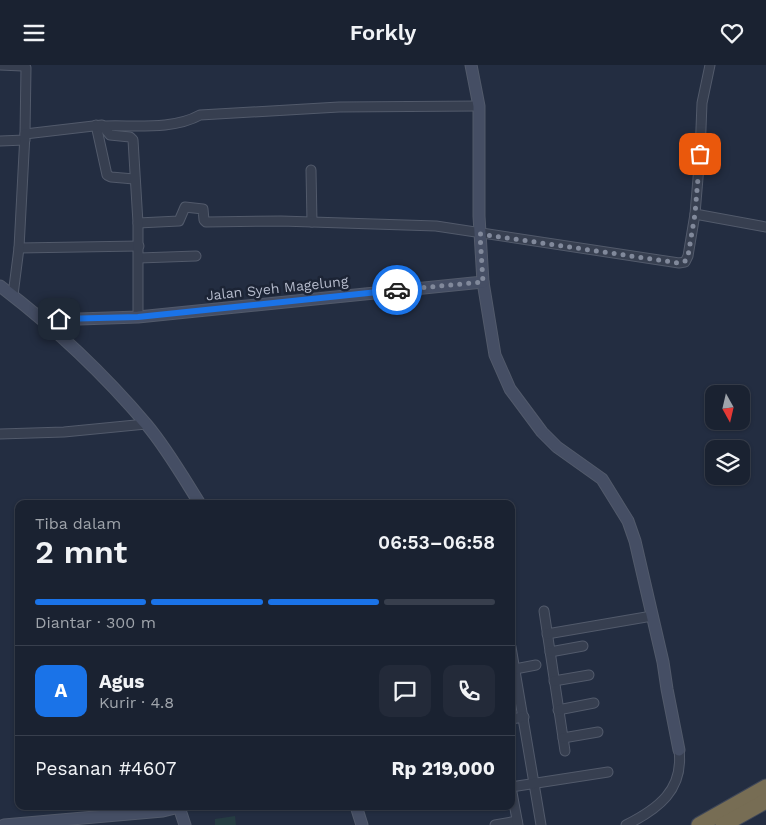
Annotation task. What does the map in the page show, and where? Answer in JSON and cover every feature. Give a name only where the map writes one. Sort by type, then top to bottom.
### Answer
[{"type":"highway","points":[[699,825],[766,787]]},
{"type":"highway","points":[[723,825],[766,801]]},
{"type":"street","points":[[471,65],[479,106],[480,234],[483,282],[494,349],[506,383],[542,432],[557,447],[602,479],[626,517],[635,541],[663,662],[679,750],[679,768],[676,782],[670,793],[651,811],[626,825]]},
{"type":"street","points":[[138,223],[179,221],[185,207],[202,209],[206,222],[312,222],[436,226],[679,263],[687,259],[695,214],[702,103],[710,65]]},
{"type":"street","points":[[0,66],[22,66],[26,69],[25,137],[13,295]]},
{"type":"street","points":[[0,141],[100,126],[168,124],[189,121],[200,115],[338,107],[479,106]]},
{"type":"street","points":[[100,126],[110,135],[132,138],[139,246],[138,317]]},
{"type":"street","points":[[100,126],[107,175],[134,179]]},
{"type":"street","points":[[311,170],[312,222]]},
{"type":"street","points":[[695,214],[766,227]]},
{"type":"street","points":[[18,248],[139,246]]},
{"type":"street","points":[[139,258],[196,255]]},
{"type":"street","name":"Jalan Syeh Magelung","points":[[36,314],[50,318],[79,319],[138,317],[483,282]]},
{"type":"street","points":[[0,285],[72,345],[146,424],[165,449],[197,500]]},
{"type":"street","points":[[0,434],[146,424]]},
{"type":"street","points":[[544,611],[565,751]]},
{"type":"street","points":[[548,634],[652,616]]},
{"type":"street","points":[[550,652],[583,646]]},
{"type":"street","points":[[536,665],[515,669],[541,825]]},
{"type":"street","points":[[554,681],[589,675]]},
{"type":"street","points":[[558,710],[594,703]]},
{"type":"street","points":[[515,718],[524,717]]},
{"type":"street","points":[[563,738],[598,733]]},
{"type":"street","points":[[515,786],[608,772]]},
{"type":"street","points":[[4,825],[167,810]]},
{"type":"street","points":[[180,810],[186,825]]},
{"type":"street","points":[[357,810],[362,825]]},
{"type":"street","points":[[495,825],[517,823],[515,810]]},
{"type":"green space","points":[[235,816],[236,825],[215,825],[215,819]]},
{"type":"way so far","points":[[397,290],[483,282],[480,234],[683,263],[688,256],[695,214],[700,154]]},
{"type":"route","points":[[59,319],[138,317],[397,290]]}]
